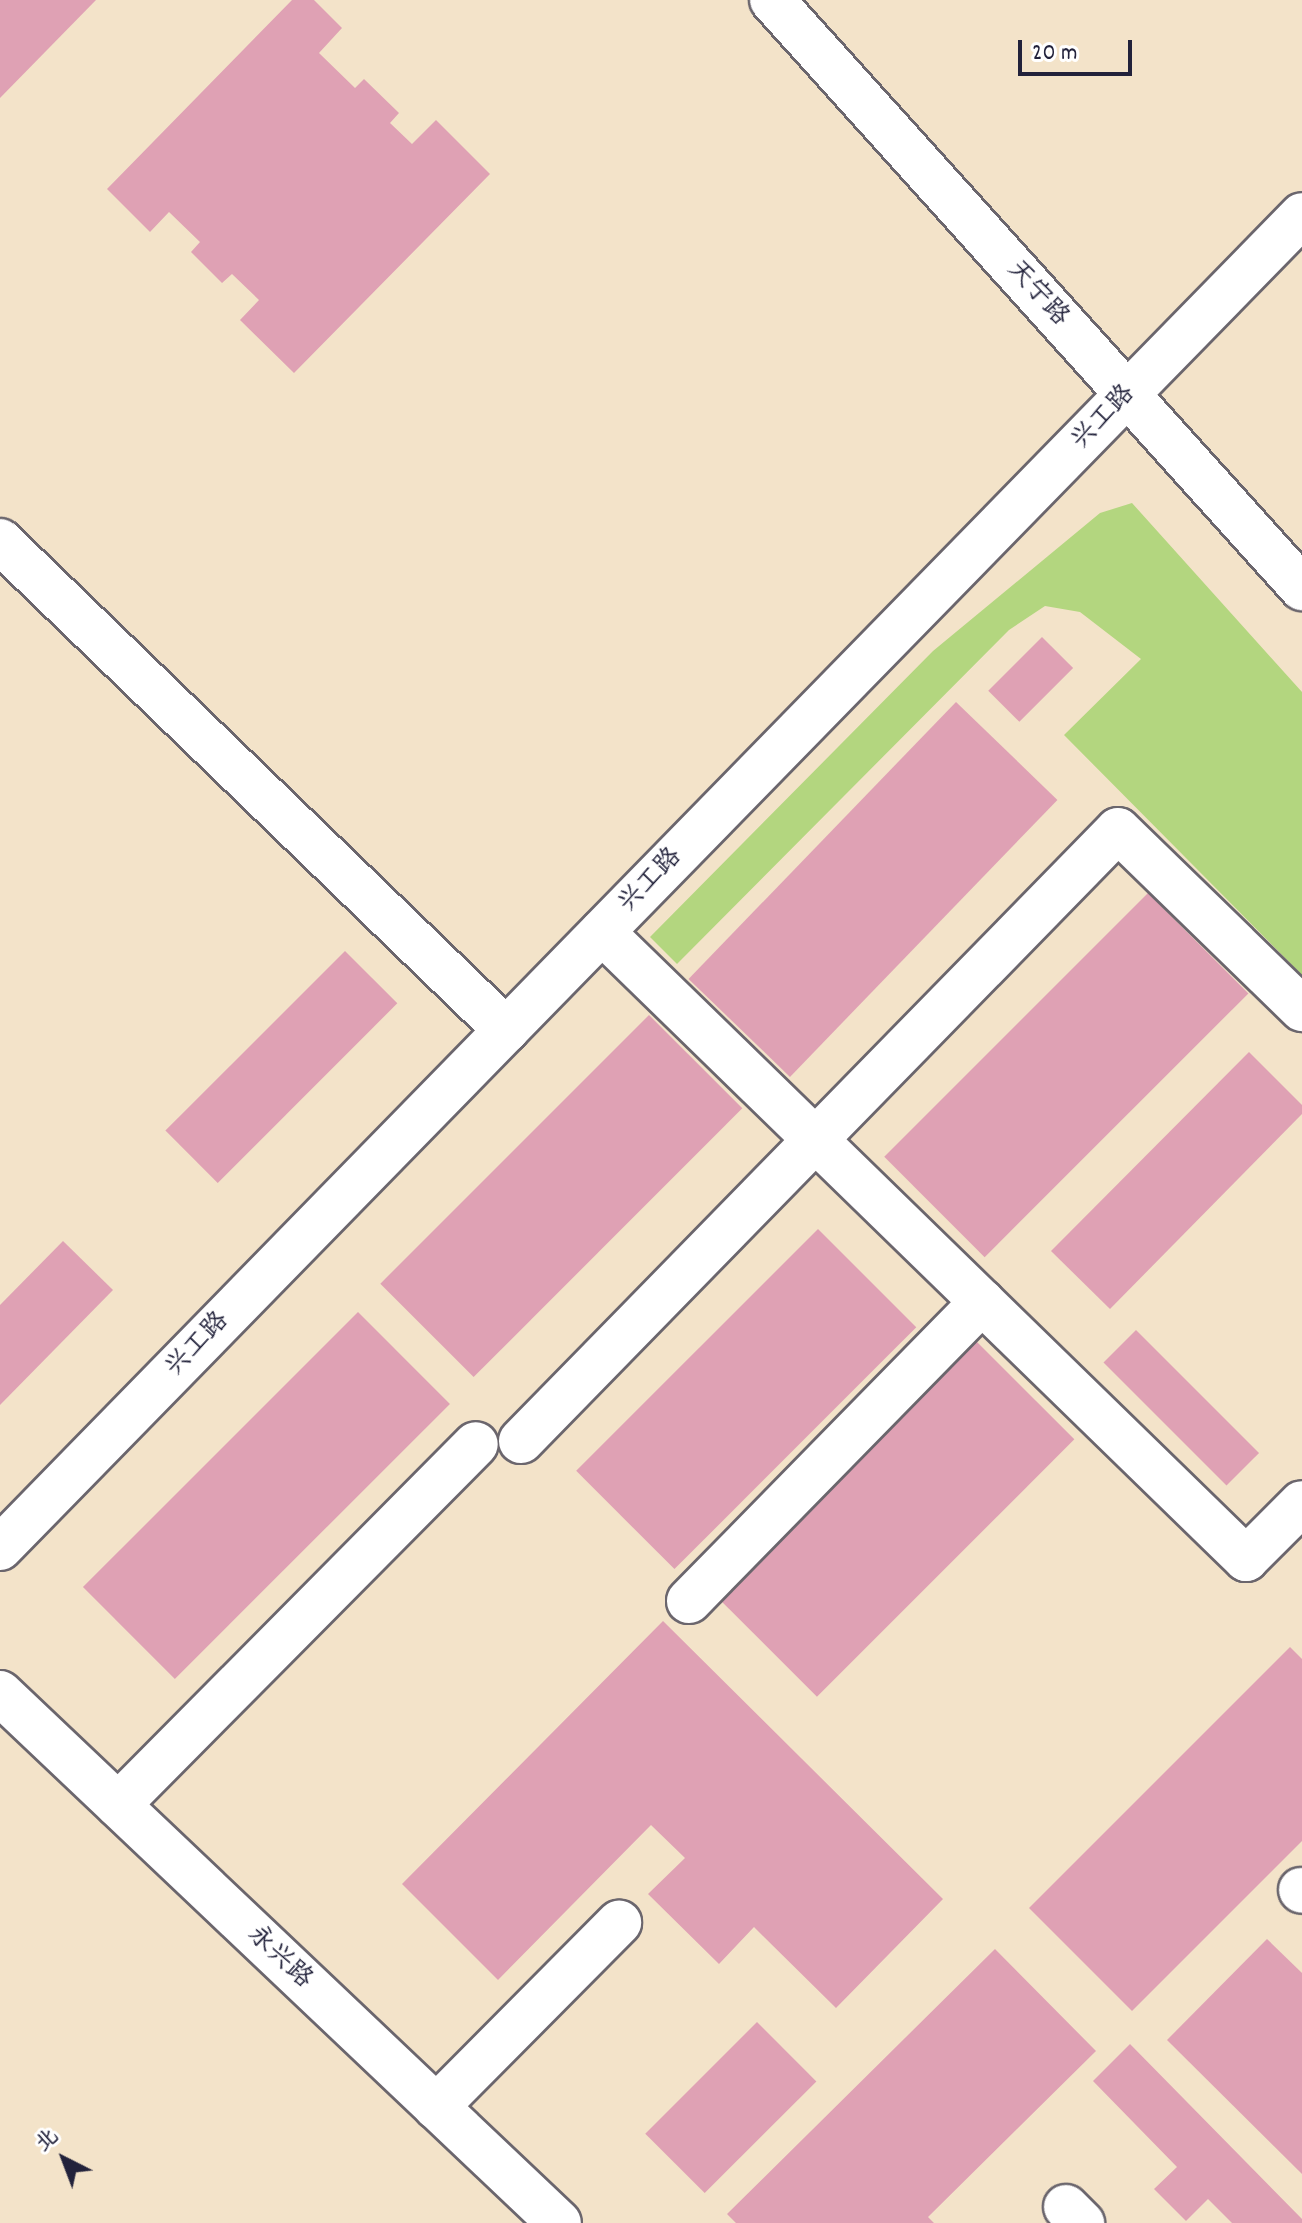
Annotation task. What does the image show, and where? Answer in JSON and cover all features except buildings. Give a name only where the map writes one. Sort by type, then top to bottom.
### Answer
[{"type":"street","name":"天宁路","points":[[772,0],[1302,588]]},
{"type":"street","name":"兴工路","points":[[0,1548],[1302,215]]},
{"type":"street","points":[[0,541],[506,1030]]},
{"type":"street","points":[[521,1441],[1118,830],[1302,1009]]},
{"type":"street","points":[[602,932],[1246,1559],[1302,1503]]},
{"type":"street","points":[[689,1601],[982,1302]]},
{"type":"street","points":[[118,1805],[476,1444]]},
{"type":"street","name":"永兴路","points":[[0,1693],[559,2223]]},
{"type":"street","points":[[436,2107],[619,1923]]},
{"type":"green space","points":[[1132,503],[1302,692],[1302,975],[1064,735],[1141,659],[1080,612],[1045,606],[1009,630],[677,964],[650,937],[933,651],[1100,513]]}]
